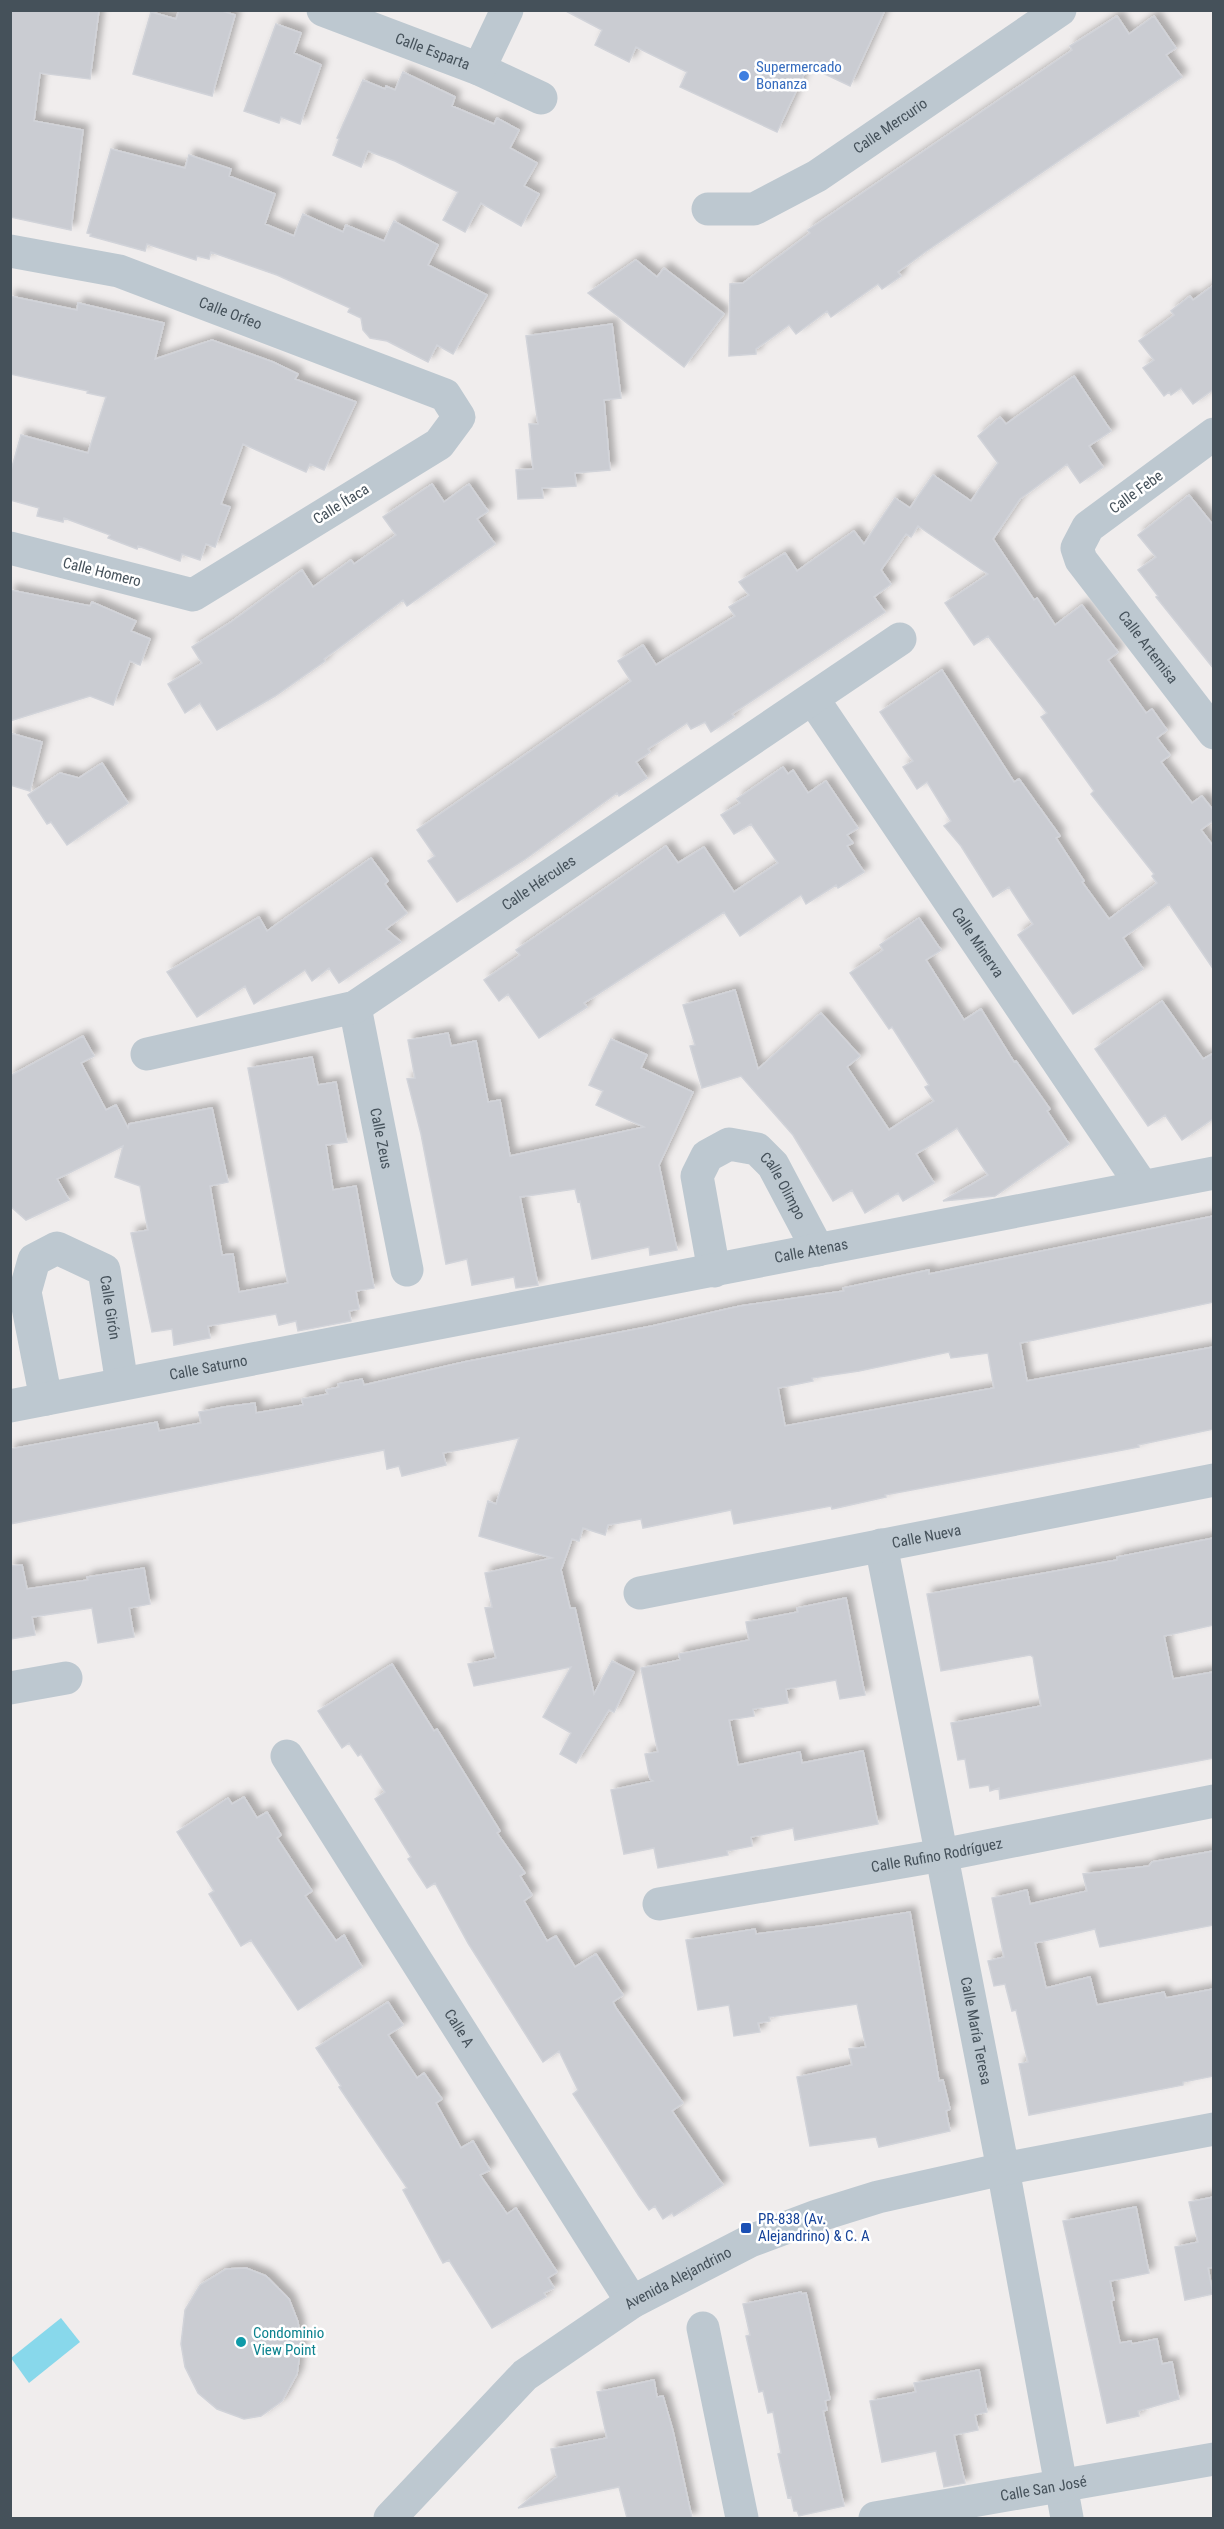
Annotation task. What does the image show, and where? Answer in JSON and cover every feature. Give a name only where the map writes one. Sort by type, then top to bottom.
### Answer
[{"type":"street","name":"Calle Esparta","points":[[323,10],[479,69],[541,98]]},
{"type":"street","points":[[479,69],[507,10]]},
{"type":"street","name":"Calle Mercurio","points":[[708,209],[754,209],[817,176],[1060,10]]},
{"type":"street","name":"Calle Orfeo","points":[[10,251],[119,270],[446,395]]},
{"type":"street","name":"Calle Ítaca","points":[[192,595],[439,444],[459,417],[446,395]]},
{"type":"street","name":"Calle Febe","points":[[1081,560],[1077,548],[1088,527],[1214,435]]},
{"type":"street","name":"Calle Homero","points":[[10,548],[192,595]]},
{"type":"street","name":"Calle Artemisa","points":[[1081,560],[1214,733]]},
{"type":"street","name":"Calle Hércules","points":[[147,1054],[355,1006],[900,639]]},
{"type":"street","name":"Calle Minerva","points":[[813,699],[1142,1186]]},
{"type":"street","name":"Calle Zeus","points":[[355,1006],[407,1270]]},
{"type":"street","name":"Calle Olimpo","points":[[714,1271],[697,1176],[707,1156],[729,1144],[757,1149],[773,1165],[818,1250]]},
{"type":"street","name":"Calle Atenas","points":[[414,1321],[714,1271],[1214,1173]]},
{"type":"street","name":"Calle Girón","points":[[46,1399],[25,1292],[34,1260],[57,1248],[104,1270],[122,1384]]},
{"type":"street","name":"Calle Saturno","points":[[10,1406],[414,1321]]},
{"type":"street","name":"Calle Nueva","points":[[640,1593],[1214,1479]]},
{"type":"street","name":"Calle María Teresa","points":[[881,1545],[1003,2169],[1064,2503]]},
{"type":"street","points":[[10,1688],[66,1678]]},
{"type":"street","name":"Calle A","points":[[287,1755],[632,2302]]},
{"type":"street","name":"Calle Rufino Rodríguez","points":[[659,1904],[942,1855],[1214,1801]]},
{"type":"street","name":"Avenida Alejandrino","points":[[390,2518],[525,2375],[632,2302],[750,2241],[817,2216],[878,2197],[1003,2169],[1214,2129]]},
{"type":"street","points":[[703,2328],[742,2518]]},
{"type":"street","name":"Calle San José","points":[[875,2518],[1064,2503],[1214,2460]]},
{"type":"water","points":[[61,2318],[80,2342],[29,2383],[11,2358]]},
{"type":"building","points":[[10,10],[99,10],[90,79],[40,73],[34,121],[83,130],[71,230],[10,217]]},
{"type":"building","points":[[179,10],[219,10],[235,15],[212,96],[133,74],[151,12],[176,19]]},
{"type":"building","name":"Supermercado Bonanza","points":[[564,10],[885,10],[850,86],[808,66],[777,132],[680,87],[687,72],[636,47],[629,62],[595,45],[602,30]]},
{"type":"building","points":[[1117,16],[1129,34],[1154,16],[1176,48],[1166,55],[1182,77],[925,252],[898,272],[901,276],[882,289],[878,284],[831,317],[827,311],[796,334],[789,325],[756,349],[756,354],[729,356],[730,284],[743,283],[810,233],[808,230],[1072,50],[1070,46]]},
{"type":"building","points":[[276,24],[301,33],[294,53],[321,65],[300,124],[281,117],[279,123],[244,111]]},
{"type":"building","points":[[403,72],[455,97],[452,106],[494,124],[497,118],[519,130],[510,148],[537,163],[524,186],[539,194],[521,226],[481,203],[465,232],[443,220],[458,192],[395,161],[368,151],[361,167],[333,155],[339,139],[337,138],[363,80],[385,89],[386,86],[395,90]]},
{"type":"building","points":[[111,149],[185,168],[189,155],[231,169],[229,176],[275,194],[265,224],[294,236],[303,214],[343,232],[346,225],[384,241],[394,221],[438,245],[428,265],[487,295],[453,354],[437,345],[428,362],[387,341],[370,338],[363,330],[361,318],[348,312],[350,308],[277,275],[211,252],[209,259],[197,256],[196,260],[147,244],[145,251],[90,236],[91,234],[87,233]]},
{"type":"building","points":[[636,260],[657,277],[664,268],[724,314],[684,367],[588,293]]},
{"type":"building","points":[[1214,285],[1214,389],[1193,404],[1181,388],[1171,395],[1169,392],[1164,396],[1143,368],[1154,360],[1139,341],[1174,315],[1171,311],[1190,296],[1193,300]]},
{"type":"building","points":[[10,296],[77,310],[78,303],[164,323],[155,359],[212,340],[273,362],[298,374],[295,379],[356,402],[324,470],[310,464],[306,472],[243,444],[221,504],[230,507],[215,547],[206,544],[200,560],[182,554],[180,561],[138,546],[137,549],[108,538],[110,535],[64,518],[63,522],[37,516],[39,508],[10,500],[10,474],[21,435],[88,453],[106,397],[10,374]]},
{"type":"building","points":[[612,324],[621,398],[604,400],[610,470],[575,473],[576,486],[542,488],[543,498],[518,499],[516,470],[533,469],[529,424],[538,424],[526,336]]},
{"type":"building","points":[[1074,376],[1111,431],[1089,446],[1103,467],[1080,483],[1067,464],[1020,499],[993,539],[1034,600],[1037,598],[1055,625],[1082,605],[1118,652],[1108,660],[1146,713],[1152,709],[1167,730],[1157,738],[1170,755],[1161,762],[1192,803],[1202,796],[1214,811],[1214,820],[1201,830],[1214,847],[1214,970],[1169,904],[1123,938],[1143,969],[1073,1014],[1018,935],[1033,924],[1009,887],[993,897],[961,846],[944,826],[951,821],[927,782],[917,789],[903,767],[913,761],[880,712],[942,670],[1014,782],[1019,779],[1060,836],[1056,838],[1084,881],[1082,882],[1109,919],[1157,883],[1152,876],[1154,874],[1091,794],[1094,791],[1041,717],[1047,713],[988,636],[974,645],[945,603],[988,574],[918,526],[911,537],[906,534],[881,570],[891,584],[874,597],[885,612],[732,714],[734,717],[711,732],[705,722],[691,729],[687,723],[648,749],[650,752],[636,762],[647,778],[619,796],[617,793],[524,860],[457,902],[428,861],[435,856],[417,830],[631,681],[618,661],[643,645],[656,665],[735,616],[729,607],[749,595],[739,582],[785,553],[797,571],[854,531],[864,544],[895,498],[910,508],[933,475],[971,501],[998,463],[978,436],[1000,417],[1006,424]]},
{"type":"building","points":[[432,484],[444,502],[469,484],[488,511],[477,519],[495,544],[407,606],[403,600],[324,659],[325,661],[275,696],[217,730],[200,703],[185,713],[168,684],[202,663],[192,647],[231,622],[302,570],[313,587],[351,560],[354,564],[396,535],[383,517]]},
{"type":"building","points":[[1189,495],[1214,526],[1214,669],[1156,597],[1158,596],[1138,570],[1156,557],[1138,535]]},
{"type":"building","points":[[10,590],[90,606],[92,602],[136,621],[131,631],[150,639],[140,665],[130,661],[113,705],[90,696],[10,721]]},
{"type":"building","points":[[10,733],[42,742],[30,791],[10,785]]},
{"type":"building","points":[[102,763],[128,803],[67,845],[51,822],[47,824],[28,795],[60,773],[79,778]]},
{"type":"building","points":[[783,767],[788,774],[793,770],[808,793],[826,781],[858,828],[847,835],[853,843],[847,846],[864,872],[838,888],[836,885],[806,904],[801,895],[740,936],[724,912],[584,1003],[587,1007],[539,1038],[508,994],[499,1001],[484,980],[520,955],[516,950],[666,846],[678,863],[704,847],[734,892],[778,863],[751,824],[734,834],[721,815],[740,803],[737,799]]},
{"type":"building","points":[[371,858],[388,881],[385,884],[407,913],[386,929],[401,942],[339,983],[329,968],[312,981],[305,970],[254,1004],[245,986],[197,1017],[167,972],[259,917],[267,931]]},
{"type":"building","points":[[919,918],[941,950],[926,960],[964,1020],[981,1009],[1014,1062],[1016,1061],[1050,1109],[1047,1111],[1069,1144],[995,1196],[943,1201],[988,1175],[957,1128],[916,1154],[934,1183],[903,1201],[898,1193],[865,1213],[852,1190],[833,1201],[793,1135],[741,1076],[702,1088],[690,1046],[695,1045],[683,1005],[735,990],[758,1069],[821,1013],[860,1056],[847,1067],[889,1130],[934,1101],[925,1087],[929,1085],[892,1027],[889,1029],[850,973],[883,950],[880,945]]},
{"type":"building","points":[[1162,1001],[1203,1059],[1214,1053],[1214,1118],[1182,1140],[1165,1115],[1148,1126],[1095,1049]]},
{"type":"building","points":[[448,1033],[451,1046],[476,1041],[488,1102],[500,1100],[510,1156],[644,1127],[596,1105],[603,1091],[589,1085],[611,1039],[647,1055],[641,1068],[693,1092],[659,1165],[677,1250],[650,1255],[649,1247],[592,1259],[580,1201],[578,1202],[575,1189],[520,1197],[538,1285],[516,1288],[514,1277],[472,1285],[467,1259],[446,1264],[421,1134],[407,1079],[415,1078],[408,1040]]},
{"type":"building","points":[[83,1036],[94,1056],[81,1063],[106,1110],[116,1105],[128,1128],[129,1124],[212,1108],[228,1182],[210,1186],[222,1255],[233,1254],[239,1292],[288,1283],[248,1068],[312,1057],[318,1085],[336,1082],[347,1142],[326,1145],[333,1190],[356,1186],[374,1288],[356,1291],[359,1309],[349,1311],[351,1321],[298,1331],[296,1321],[279,1325],[276,1314],[208,1326],[210,1338],[174,1345],[172,1329],[152,1332],[131,1233],[148,1230],[140,1186],[115,1177],[123,1146],[57,1179],[69,1200],[26,1220],[10,1206],[10,1076]]},
{"type":"building","points":[[1214,1216],[1214,1302],[1020,1343],[1027,1381],[1214,1347],[1214,1429],[1138,1445],[1139,1447],[885,1495],[886,1497],[832,1509],[831,1506],[734,1524],[731,1510],[643,1528],[641,1519],[608,1525],[605,1535],[583,1528],[579,1541],[572,1539],[561,1570],[570,1608],[575,1608],[594,1694],[612,1661],[634,1672],[614,1712],[609,1710],[576,1763],[560,1754],[571,1733],[543,1717],[571,1667],[474,1686],[468,1664],[496,1658],[485,1608],[492,1607],[485,1573],[552,1558],[479,1536],[488,1501],[496,1504],[519,1438],[443,1453],[446,1465],[402,1476],[399,1466],[387,1469],[384,1450],[10,1524],[10,1449],[157,1422],[159,1431],[201,1423],[199,1412],[224,1407],[255,1403],[256,1413],[303,1405],[302,1399],[328,1394],[326,1390],[339,1387],[338,1384],[362,1379],[364,1385],[464,1362],[652,1326],[740,1306],[844,1291],[843,1288],[929,1270],[929,1274]],"holes":[[[949,1352],[951,1358],[988,1353],[994,1388],[785,1426],[778,1388],[813,1381],[812,1378],[859,1371]]]},
{"type":"building","points":[[1214,1538],[1214,1625],[1164,1636],[1173,1679],[1214,1672],[1214,1758],[1000,1799],[999,1788],[990,1791],[989,1785],[970,1788],[965,1759],[958,1760],[951,1723],[1041,1706],[1033,1657],[1030,1655],[941,1671],[927,1594],[1117,1560],[1117,1557]]},
{"type":"building","points":[[22,1565],[27,1589],[88,1580],[87,1577],[144,1568],[150,1604],[129,1608],[134,1637],[98,1643],[92,1608],[32,1617],[35,1635],[10,1639],[10,1566]]},
{"type":"building","points":[[846,1598],[865,1695],[840,1699],[836,1680],[786,1689],[788,1703],[753,1709],[754,1716],[729,1720],[738,1765],[800,1752],[802,1763],[863,1751],[878,1824],[795,1840],[793,1828],[751,1837],[752,1846],[727,1851],[728,1855],[658,1868],[654,1848],[624,1854],[611,1790],[653,1781],[650,1779],[645,1754],[658,1752],[641,1668],[680,1660],[679,1654],[749,1640],[746,1622],[798,1612],[797,1608]]},
{"type":"building","points":[[392,1664],[434,1731],[437,1729],[500,1831],[497,1833],[525,1873],[520,1876],[532,1895],[524,1901],[547,1941],[556,1936],[575,1967],[596,1954],[623,1995],[613,2002],[616,2008],[683,2103],[672,2111],[723,2185],[674,2216],[672,2213],[663,2219],[655,2206],[649,2210],[639,2196],[573,2094],[578,2090],[559,2051],[543,2062],[468,1943],[435,1883],[427,1888],[408,1859],[411,1857],[375,1799],[385,1792],[361,1754],[358,1756],[349,1743],[342,1748],[318,1711]]},
{"type":"building","points":[[244,1797],[257,1818],[267,1812],[281,1835],[277,1838],[312,1891],[305,1896],[336,1941],[344,1935],[362,1967],[298,2010],[251,1940],[241,1946],[209,1894],[214,1891],[177,1832],[228,1798],[232,1804]]},
{"type":"building","points":[[1214,1851],[1214,1925],[1100,1947],[1095,1929],[1035,1943],[1046,1988],[1090,1977],[1097,2005],[1164,1992],[1166,1998],[1214,1989],[1214,2076],[1183,2082],[1183,2085],[1029,2115],[1019,2064],[1028,2062],[1016,2010],[1012,2011],[1005,1984],[994,1986],[988,1961],[1004,1957],[992,1898],[1027,1890],[1030,1904],[1087,1891],[1083,1874],[1149,1866],[1152,1862]]},
{"type":"building","points":[[910,1912],[939,2081],[943,2080],[950,2109],[946,2111],[950,2131],[879,2147],[876,2137],[810,2146],[797,2077],[852,2065],[849,2049],[866,2047],[857,2004],[769,2017],[770,2021],[758,2023],[760,2032],[734,2036],[729,2005],[698,2010],[686,1940],[755,1929],[756,1934],[821,1926]]},
{"type":"building","points":[[388,2002],[403,2025],[388,2035],[417,2078],[424,2073],[442,2099],[436,2103],[461,2148],[473,2141],[490,2170],[480,2175],[507,2214],[516,2208],[557,2272],[548,2278],[554,2288],[544,2293],[546,2297],[492,2328],[449,2260],[443,2263],[403,2190],[407,2188],[339,2087],[341,2086],[316,2048]]},
{"type":"building","points":[[1214,2197],[1214,2267],[1208,2268],[1213,2294],[1185,2300],[1175,2247],[1198,2242],[1189,2202]]},
{"type":"building","points":[[1136,2207],[1149,2273],[1110,2281],[1114,2300],[1111,2301],[1120,2343],[1131,2341],[1132,2344],[1157,2339],[1162,2364],[1172,2362],[1179,2399],[1138,2411],[1139,2416],[1107,2423],[1063,2221]]},
{"type":"building","name":"Condominio View Point","points":[[246,2268],[266,2276],[289,2299],[298,2322],[301,2346],[297,2374],[282,2401],[261,2416],[244,2419],[217,2409],[198,2393],[185,2367],[181,2344],[185,2310],[200,2285],[226,2269]]},
{"type":"building","points":[[801,2292],[806,2293],[830,2399],[825,2401],[827,2410],[823,2411],[844,2506],[799,2516],[797,2511],[794,2511],[791,2497],[788,2498],[778,2454],[781,2453],[773,2412],[768,2413],[763,2391],[759,2392],[746,2336],[750,2335],[743,2304]]},
{"type":"building","points":[[979,2370],[987,2412],[975,2415],[978,2430],[954,2435],[965,2483],[944,2487],[936,2451],[882,2462],[870,2401],[916,2392],[914,2383]]},
{"type":"building","points":[[654,2380],[657,2397],[663,2396],[673,2431],[692,2518],[627,2518],[619,2487],[518,2508],[557,2477],[551,2449],[607,2438],[597,2392]]},
{"type":"place","name":"Supermercado Bonanza","points":[[744,76]]},
{"type":"place","name":"PR-838 (Av. Alejandrino) & C. A","points":[[746,2228]]},
{"type":"place","name":"Condominio View Point","points":[[241,2342]]}]
